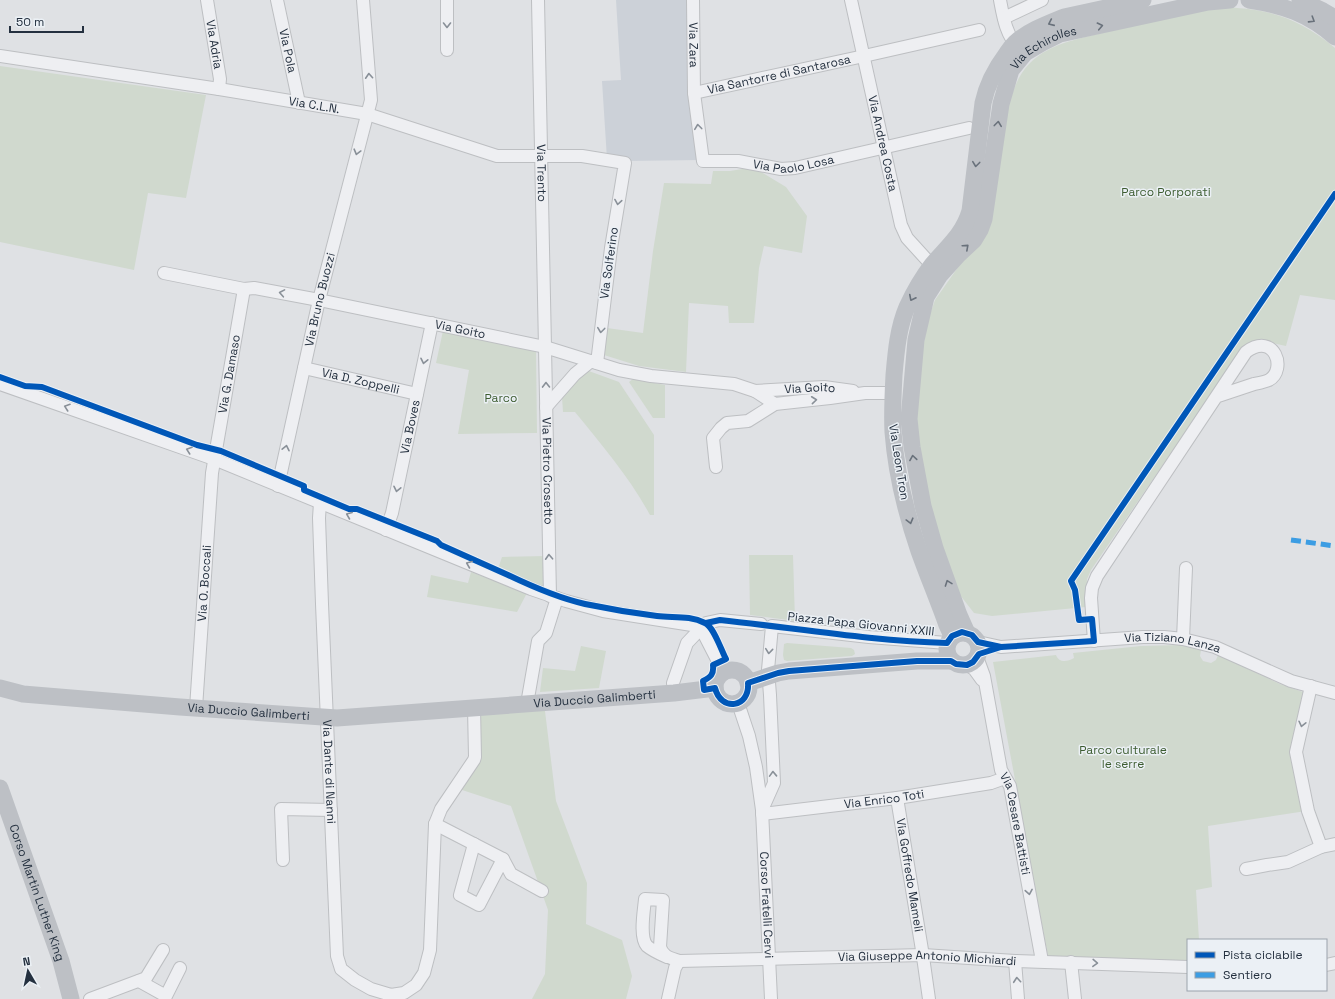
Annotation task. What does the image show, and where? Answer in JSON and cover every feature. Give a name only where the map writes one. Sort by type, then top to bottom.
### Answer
[{"type":"street","name":"Via Adria","points":[[207,0],[220,79],[219,89]]},
{"type":"street","name":"Via Pola","points":[[277,0],[299,103]]},
{"type":"street","name":"Via Bruno Buozzi","points":[[278,486],[319,300],[371,100],[363,0]]},
{"type":"street","points":[[447,0],[447,50]]},
{"type":"street","name":"Via Trento","points":[[538,0],[545,347]]},
{"type":"street","name":"Via Zara","points":[[693,0],[694,93],[703,161]]},
{"type":"street","name":"Via Andrea Costa","points":[[851,0],[899,218],[907,238],[936,270]]},
{"type":"street","points":[[1000,0],[1004,18],[1020,48]]},
{"type":"street","points":[[1004,18],[1042,0]]},
{"type":"street","name":"Via Echirolles","points":[[936,270],[963,229],[970,211],[983,103],[986,88],[997,65],[1020,48],[1034,30],[1064,17],[1143,0]]},
{"type":"street","name":"Via Echirolles","points":[[1020,48],[1042,43],[1060,34],[1208,2],[1230,0]]},
{"type":"street","points":[[1249,0],[1291,3],[1323,11],[1335,18]]},
{"type":"street","points":[[1291,3],[1303,15],[1335,37]]},
{"type":"street","name":"Via Santorre di Santarosa","points":[[694,93],[979,30]]},
{"type":"street","name":"Via C.L.N.","points":[[0,56],[219,89],[367,114],[497,156],[582,156],[625,163]]},
{"type":"street","name":"Via Paolo Losa","points":[[703,161],[738,161],[782,168],[795,168],[969,128]]},
{"type":"street","name":"Via Solferino","points":[[594,362],[625,163]]},
{"type":"street","name":"Via Leon Tron","points":[[936,270],[918,284],[907,307],[902,322],[895,360],[893,433],[899,478],[919,550],[963,649]]},
{"type":"street","name":"Via Leon Tron","points":[[936,270],[926,297],[918,326],[909,419],[914,461],[924,506],[935,548],[959,616],[963,649]]},
{"type":"street","name":"Via Goito","points":[[164,273],[244,289],[254,288],[319,300],[545,347],[619,370],[651,376],[734,384],[755,391],[775,404]]},
{"type":"street","name":"Via G. Damaso","points":[[214,459],[244,289]]},
{"type":"street","name":"Via Boves","points":[[386,530],[392,513],[432,323]]},
{"type":"street","points":[[1094,641],[1092,588],[1097,576],[1246,352],[1252,348],[1260,346],[1270,348],[1274,352],[1278,365],[1276,372],[1270,379],[1218,396]]},
{"type":"street","name":"Via Pietro Crosetto","points":[[527,704],[538,641],[546,633],[554,597],[545,347]]},
{"type":"street","points":[[546,407],[575,374],[594,362]]},
{"type":"street","name":"Via D. Zoppelli","points":[[304,368],[417,394]]},
{"type":"street","points":[[0,384],[214,459],[531,589],[603,611],[692,625],[700,629],[710,643],[724,673]]},
{"type":"street","name":"Via Goito","points":[[755,391],[824,387],[864,393]]},
{"type":"street","name":"Via Goito","points":[[716,467],[713,438],[727,423],[748,421],[775,404],[864,393],[893,393]]},
{"type":"street","name":"Via O. Boccali","points":[[196,708],[214,459]]},
{"type":"street","name":"Via Dante di Nanni","points":[[320,503],[318,518],[337,956],[341,969],[354,980],[371,989],[390,995],[404,993],[416,986],[424,973],[430,950],[435,824]]},
{"type":"street","points":[[1183,639],[1186,568]]},
{"type":"street","points":[[674,693],[673,682],[687,643],[706,623],[720,620],[761,624]]},
{"type":"street","name":"Piazza Papa Giovanni XXIII","points":[[769,676],[768,665],[772,626],[963,649]]},
{"type":"street","name":"Via Tiziano Lanza","points":[[963,649],[1164,637],[1183,639],[1215,647],[1291,681],[1335,693]]},
{"type":"street","name":"Piazza Papa Giovanni XXIII","points":[[748,683],[789,671],[917,661],[936,654],[963,649]]},
{"type":"street","name":"Via Cesare Battisti","points":[[963,649],[986,687],[1001,770],[1010,786],[1042,961]]},
{"type":"street","points":[[732,671],[741,673],[747,679],[748,683],[749,689],[747,695],[738,703],[732,704],[726,703],[720,699],[715,688],[719,677],[724,673],[732,671]]},
{"type":"street","name":"Corso Fratelli Cervi","points":[[762,812],[774,782],[769,676]]},
{"type":"street","points":[[1311,686],[1296,752],[1308,811],[1321,847]]},
{"type":"street","name":"Via Duccio Galimberti","points":[[0,688],[24,694],[337,718],[674,693],[715,688]]},
{"type":"street","name":"Via Duccio Galimberti","points":[[0,698],[24,694]]},
{"type":"street","name":"Corso Fratelli Cervi","points":[[738,703],[749,736],[756,767],[762,812],[771,999]]},
{"type":"street","points":[[474,708],[474,760],[441,809],[435,824],[503,859],[511,874],[542,891]]},
{"type":"street","name":"Via Enrico Toti","points":[[762,812],[897,798],[991,783],[1005,778]]},
{"type":"street","name":"Corso Martin Luther King","points":[[0,788],[62,961],[71,999]]},
{"type":"street","name":"Via Goffredo Mameli","points":[[897,798],[929,999]]},
{"type":"street","points":[[283,860],[281,809],[331,810]]},
{"type":"street","points":[[474,844],[460,895],[479,904],[503,859]]},
{"type":"street","points":[[1246,869],[1288,862],[1321,847],[1335,844]]},
{"type":"street","points":[[90,999],[146,978],[163,950]]},
{"type":"street","name":"Via Giuseppe Antonio Michiardi","points":[[667,957],[679,961],[923,956],[1187,967]]},
{"type":"street","points":[[668,999],[675,968],[679,961]]},
{"type":"street","points":[[1015,961],[1018,999]]},
{"type":"street","points":[[1071,962],[1075,999]]},
{"type":"street","points":[[139,981],[166,996],[180,968]]},
{"type":"shaded area","points":[[616,0],[692,0],[701,160],[625,161],[607,159],[602,81],[621,80]]},
{"type":"green space","name":"Parco Porporati","points":[[1218,7],[1252,9],[1281,16],[1308,29],[1335,48],[1335,300],[1300,295],[1286,346],[1268,342],[1257,342],[1247,345],[1242,349],[1091,570],[1087,579],[1086,607],[992,616],[974,613],[960,595],[942,546],[922,465],[915,410],[918,375],[928,320],[935,300],[961,263],[1010,100],[1016,85],[1023,71],[1030,63],[1038,56],[1057,45],[1089,36]]},
{"type":"green space","points":[[0,66],[206,95],[186,198],[148,193],[134,270],[0,242]]},
{"type":"green space","points":[[748,168],[761,172],[786,187],[807,216],[802,253],[764,246],[759,268],[754,323],[729,323],[728,306],[689,303],[686,372],[639,366],[604,355],[607,328],[643,333],[653,251],[664,183],[711,184],[713,171],[730,171]]},
{"type":"green space","name":"Parco","points":[[443,331],[536,351],[537,433],[458,434],[469,370],[436,363]]},
{"type":"green space","points":[[586,370],[619,382],[654,435],[654,515],[650,515],[625,475],[575,412],[563,412],[562,397]]},
{"type":"green space","points":[[633,379],[665,385],[665,418],[653,418],[629,382]]},
{"type":"green space","points":[[749,555],[793,555],[795,621],[750,615]]},
{"type":"green space","points":[[547,556],[547,591],[497,572],[502,557]]},
{"type":"green space","points":[[471,572],[527,593],[517,612],[427,597],[431,575],[468,583]]},
{"type":"green space","points":[[784,644],[851,648],[854,650],[855,654],[852,656],[787,661],[784,660],[783,655]]},
{"type":"green space","name":"Parco culturale le serre","points":[[1181,645],[1201,650],[1200,656],[1203,661],[1211,663],[1216,660],[1218,655],[1280,684],[1306,693],[1292,758],[1306,811],[1208,826],[1212,887],[1196,890],[1199,939],[1187,939],[1187,963],[1048,956],[993,662],[1056,655],[1061,661],[1066,661],[1074,658],[1073,653],[1141,646]]},
{"type":"green space","points":[[581,646],[606,651],[599,688],[540,692],[543,668],[575,671]]},
{"type":"green space","points":[[544,703],[556,801],[587,883],[586,924],[622,940],[632,976],[626,999],[532,999],[545,974],[548,910],[511,806],[456,788],[474,760],[474,708]]},
{"type":"marked path","points":[[1291,540],[1335,546]]},
{"type":"cycle path","points":[[706,623],[720,620],[890,640],[947,643],[952,636],[962,632],[972,635],[978,642],[1001,647],[1094,641],[1092,619],[1079,620],[1075,590],[1071,581],[1335,194]]},
{"type":"cycle path","points":[[0,377],[25,386],[42,387],[197,445],[221,451],[304,486],[304,490],[349,509],[357,509],[437,541],[441,545],[527,584],[575,602],[603,608],[657,616],[699,620],[708,625],[711,629],[726,659],[713,665],[711,675],[703,681],[704,690],[715,688],[718,696],[729,704],[740,702],[745,698],[748,683],[778,673],[917,661],[951,661],[956,664],[967,665],[973,662],[979,654],[1001,647]]}]
